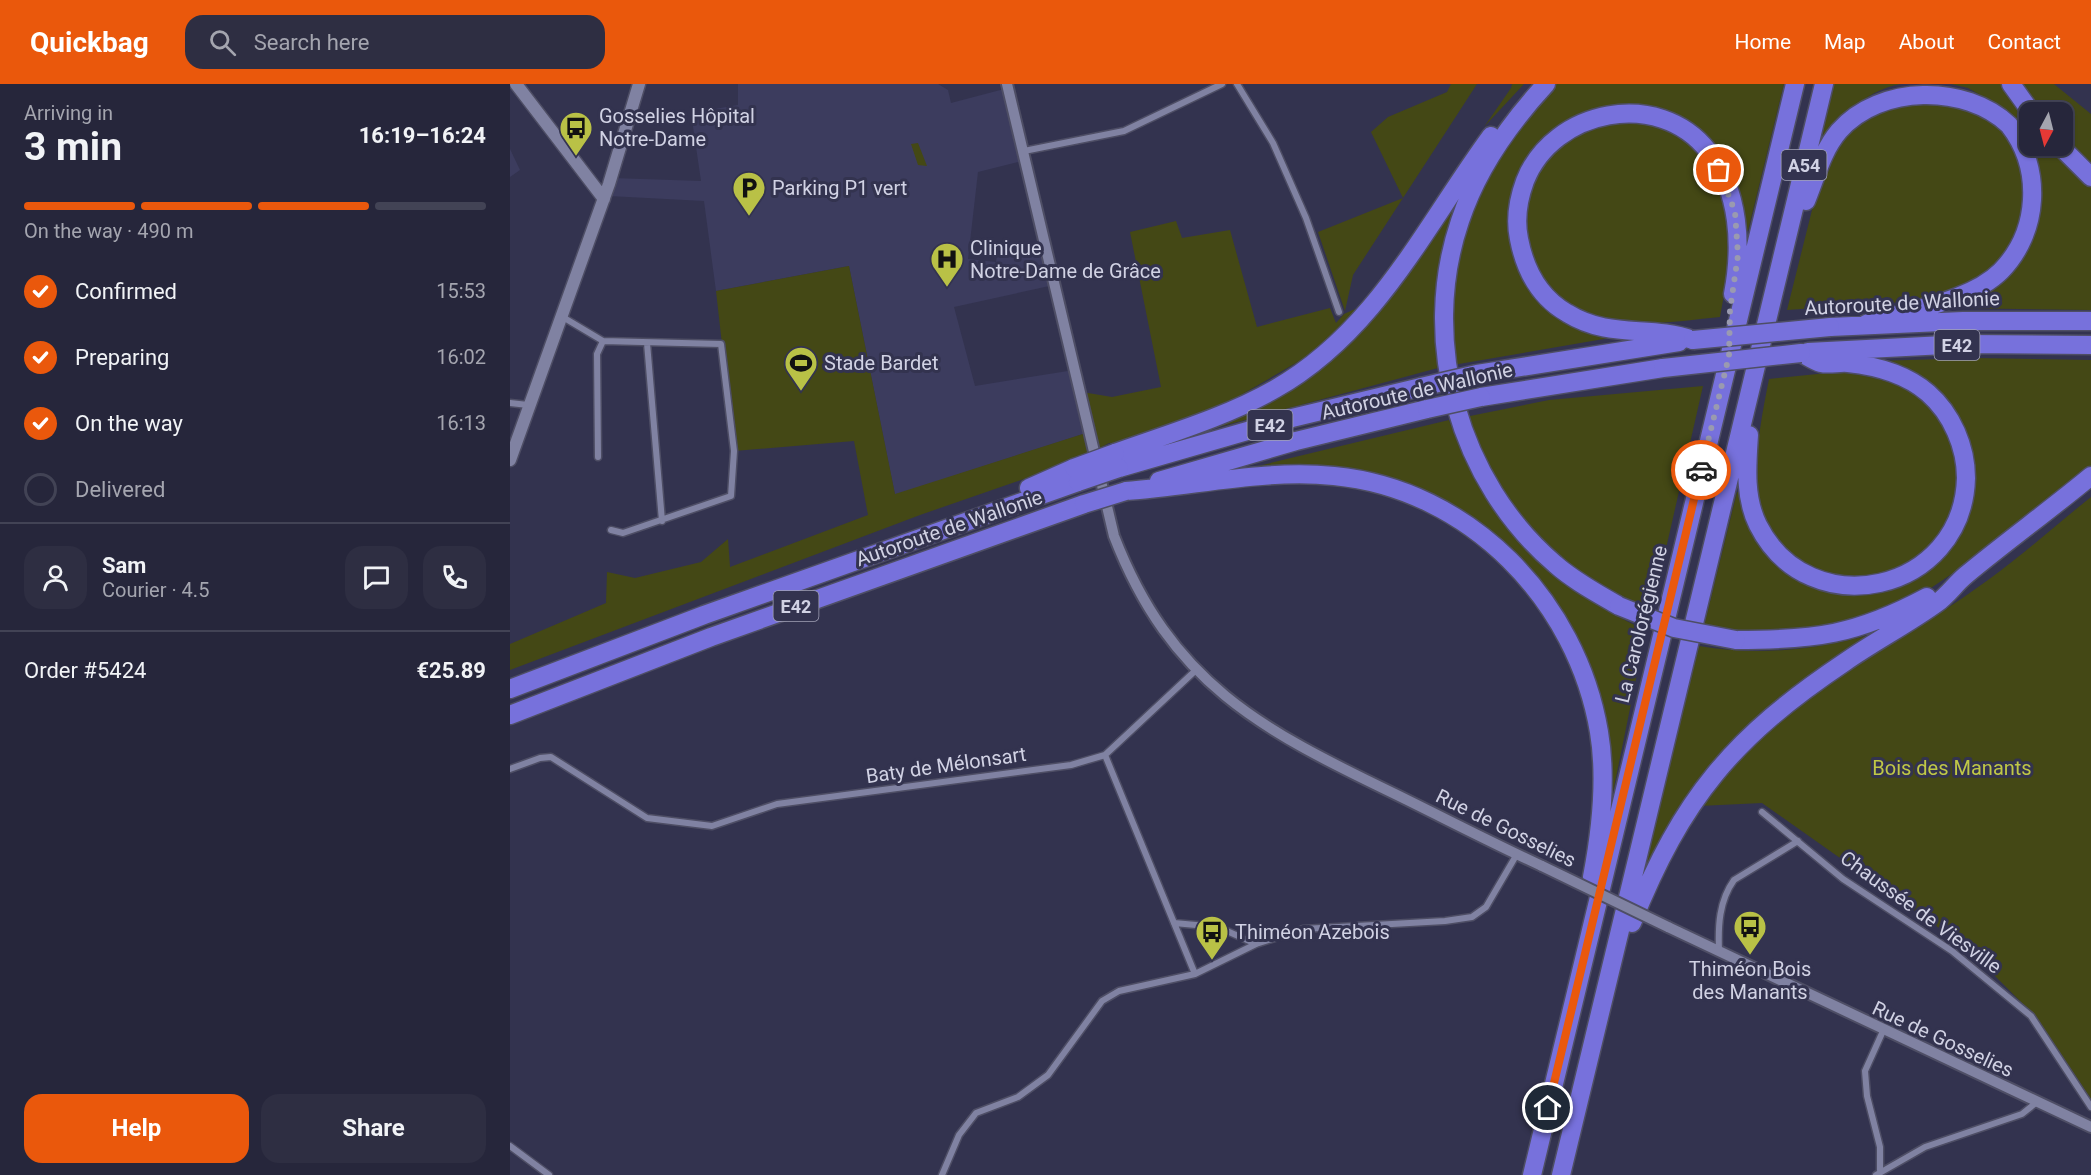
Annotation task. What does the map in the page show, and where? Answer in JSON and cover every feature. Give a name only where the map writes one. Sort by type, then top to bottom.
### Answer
[{"type":"highway","points":[[1117,461],[1275,390],[1314,364],[1344,339],[1377,302],[1503,119],[1527,93],[1546,84]]},
{"type":"highway","points":[[1546,84],[1511,125],[1473,188],[1460,222],[1451,257],[1445,297],[1448,380],[1466,437],[1499,502],[1555,564],[1619,606],[1674,628],[1736,640],[1799,640],[1846,632],[1890,617],[1965,576]]},
{"type":"highway","name":"La Carolorégienne","points":[[1532,1175],[1795,84]]},
{"type":"highway","name":"A54","points":[[1561,1175],[1824,84]]},
{"type":"highway","points":[[2011,84],[2024,102]]},
{"type":"highway","points":[[1785,246],[1827,147],[1839,130],[1873,100],[1910,86],[1935,86],[1966,94],[1999,114],[2010,126],[2026,155],[2033,189],[2032,211],[2024,238],[2001,271],[1964,295],[1866,324]]},
{"type":"highway","points":[[1670,338],[1587,324],[1564,312],[1545,296],[1533,280],[1522,255],[1517,231],[1518,209],[1530,171],[1539,156],[1565,132],[1598,116],[1623,113],[1650,116],[1674,124],[1693,136],[1709,151],[1729,191],[1738,235],[1730,310],[1729,356]]},
{"type":"highway","points":[[2070,156],[2091,177]]},
{"type":"highway","name":"Autoroute de Wallonie","points":[[510,689],[704,615],[1013,504],[1032,485],[1076,475],[1117,461],[1421,387],[1670,338],[1693,340],[1866,324],[2091,321]]},
{"type":"highway","name":"E42","points":[[1823,357],[1964,344],[2091,345]]},
{"type":"highway","name":"Autoroute de Wallonie","points":[[510,714],[733,629],[1084,504],[1286,444],[1482,397],[1663,368],[1801,352],[1823,357]]},
{"type":"highway","points":[[1753,382],[1746,470],[1750,499],[1758,524],[1779,553],[1808,574],[1843,585],[1880,584],[1915,570],[1945,543],[1959,516],[1963,500],[1966,485],[1964,453],[1952,423],[1928,393],[1884,369],[1823,357]]},
{"type":"highway","points":[[1126,491],[1180,487],[1267,474],[1336,476],[1404,492],[1466,523],[1493,544],[1518,567],[1557,618],[1572,644],[1591,696],[1599,735],[1603,785],[1591,885],[1596,908]]},
{"type":"highway","points":[[1604,998],[1653,870],[1682,817],[1726,759],[1783,706],[1845,662],[1939,602],[1965,576],[2091,476]]},
{"type":"main road","points":[[516,84],[604,199]]},
{"type":"main road","points":[[510,460],[604,199],[639,84]]},
{"type":"street","name":"Rue de Gosselies","points":[[1007,84],[1114,536],[1129,575],[1146,608],[1216,691],[1251,718],[1317,756],[1884,1031],[2091,1128]]},
{"type":"street","points":[[1024,151],[1124,131],[1222,84]]},
{"type":"street","points":[[1237,84],[1282,164],[1306,218],[1339,312]]},
{"type":"street","points":[[561,316],[603,341],[721,344],[734,451],[731,496],[623,533],[611,530]]},
{"type":"street","points":[[598,457],[597,354],[603,341]]},
{"type":"street","points":[[647,343],[662,521]]},
{"type":"street","points":[[510,403],[528,405]]},
{"type":"street","name":"Baty de Mélonsart","points":[[510,769],[540,758],[551,757],[647,818],[669,822],[721,825],[777,804],[1071,765],[1105,755],[1196,670]]},
{"type":"street","points":[[1105,755],[1195,974]]},
{"type":"street","name":"Chaussée de Viesville","points":[[1762,813],[1843,879],[1952,951],[2031,1016],[2091,1107]]},
{"type":"street","points":[[1719,951],[1718,927],[1728,888],[1734,880],[1798,841]]},
{"type":"street","points":[[942,1175],[959,1135],[976,1113],[1018,1097],[1048,1075],[1102,1001],[1119,991],[1195,974],[1256,944],[1303,929],[1445,921],[1472,917],[1486,907],[1517,854]]},
{"type":"street","points":[[1174,923],[1218,927],[1256,944]]},
{"type":"street","points":[[1878,1172],[1880,1147],[1867,1096],[1865,1071],[1884,1031]]},
{"type":"street","points":[[1878,1172],[1925,1147],[2022,1114],[2037,1102]]},
{"type":"street","points":[[510,1146],[549,1175]]},
{"type":"shaded area","name":"Clinique Notre-Dame de Grâce","points":[[738,84],[938,84],[948,90],[951,103],[1008,88],[1026,160],[978,172],[968,259],[996,262],[999,242],[1046,247],[1054,285],[954,307],[975,386],[1074,370],[1086,433],[895,495],[849,266],[716,291],[704,201],[609,196],[611,178],[701,181],[691,113],[738,105]]},
{"type":"shaded area","points":[[510,149],[520,170],[510,177]]},
{"type":"green space","points":[[1451,84],[1477,84],[1403,198],[1371,132],[1388,117],[1447,92]]},
{"type":"green space","points":[[1512,84],[1524,84],[1484,127],[1511,88]]},
{"type":"green space","points":[[1557,84],[1784,84],[1748,231],[1743,230],[1738,207],[1685,124],[1581,118],[1516,198],[1532,287],[1621,336],[1453,365],[1454,286],[1461,248],[1472,212],[1487,178],[1507,145],[1530,114]]},
{"type":"green space","points":[[1833,84],[1901,84],[1864,99],[1836,126],[1820,148]]},
{"type":"green space","points":[[1951,84],[2003,84],[2019,107],[2019,148],[2007,115],[1989,100],[1968,88]]},
{"type":"green space","points":[[2022,84],[2054,84],[2091,114],[2091,164],[2073,147],[2073,102],[2036,102]]},
{"type":"green space","points":[[1901,96],[1983,110],[2017,147],[2027,191],[2019,234],[1986,275],[1955,292],[1920,301],[1787,310],[1815,198],[1828,161],[1859,117]]},
{"type":"green space","points":[[1621,121],[1643,123],[1682,139],[1710,168],[1720,186],[1727,207],[1730,251],[1720,317],[1643,323],[1597,319],[1583,314],[1564,301],[1549,286],[1538,268],[1527,229],[1532,188],[1541,170],[1553,153],[1569,139],[1587,130]]},
{"type":"green space","points":[[918,143],[927,166],[918,165],[911,144]]},
{"type":"green space","points":[[2022,156],[2059,156],[2091,187],[2091,310],[1947,308],[1975,298],[2039,204]]},
{"type":"green space","points":[[1462,186],[1448,230],[1438,276],[1435,345],[1438,368],[1174,439],[1303,379]]},
{"type":"green space","points":[[1403,198],[1353,275],[1345,311],[1318,232]]},
{"type":"green space","points":[[1176,221],[1182,238],[1230,230],[1257,327],[1330,308],[1336,323],[1344,314],[1362,306],[1320,349],[1203,417],[1131,444],[1109,443],[1096,450],[1082,392],[1112,397],[1161,387],[1130,232]]},
{"type":"green space","name":"Stade Bardet","points":[[849,266],[895,494],[1086,433],[1088,453],[1070,463],[920,515],[510,670],[510,644],[606,603],[607,572],[635,578],[701,562],[728,539],[730,567],[868,515],[854,441],[734,451],[716,291]]},
{"type":"green space","points":[[1976,358],[2091,360],[2091,467],[1962,567],[1925,592],[1845,625],[1767,635],[1704,626],[1737,492],[1741,493],[1751,526],[1760,544],[1783,569],[1811,585],[1842,592],[1874,591],[1904,582],[1932,566],[1954,542],[1969,512],[1972,494],[1965,435],[1876,361]]},
{"type":"green space","points":[[1837,372],[1890,383],[1922,399],[1935,410],[1945,425],[1959,469],[1953,505],[1939,534],[1906,566],[1878,578],[1857,580],[1835,577],[1797,558],[1781,543],[1768,525],[1757,502],[1758,443],[1769,379]]},
{"type":"green space","points":[[1703,386],[1652,610],[1606,592],[1558,557],[1532,532],[1488,471],[1465,417],[1549,400]]},
{"type":"green space","points":[[1449,420],[1481,489],[1525,546],[1579,593],[1611,613],[1646,630],[1611,802],[1607,801],[1603,733],[1540,586],[1395,485],[1229,473]]},
{"type":"green space","name":"Bois des Manants","points":[[2091,497],[2091,1099],[2037,1018],[1966,947],[1762,803],[1699,806],[1729,770],[1761,738],[1797,708],[1988,580]]},
{"type":"green space","points":[[1883,631],[1754,726],[1635,902],[1699,646],[1769,651],[1815,647]]},
{"type":"way so far","points":[[1701,470],[1729,356],[1730,310],[1738,255],[1735,212],[1729,191],[1719,170]]},
{"type":"place","name":"Gosselies Hôpital Notre-Dame","points":[[576,157]]},
{"type":"place","name":"Parking P1 vert","points":[[749,217]]},
{"type":"place","name":"Clinique Notre-Dame de Grâce","points":[[947,288]]},
{"type":"place","name":"Stade Bardet","points":[[801,392]]},
{"type":"place","name":"Thiméon Bois des Manants","points":[[1750,956]]},
{"type":"place","name":"Thiméon Azebois","points":[[1212,961]]},
{"type":"route","points":[[1548,1108],[1701,470]]}]
